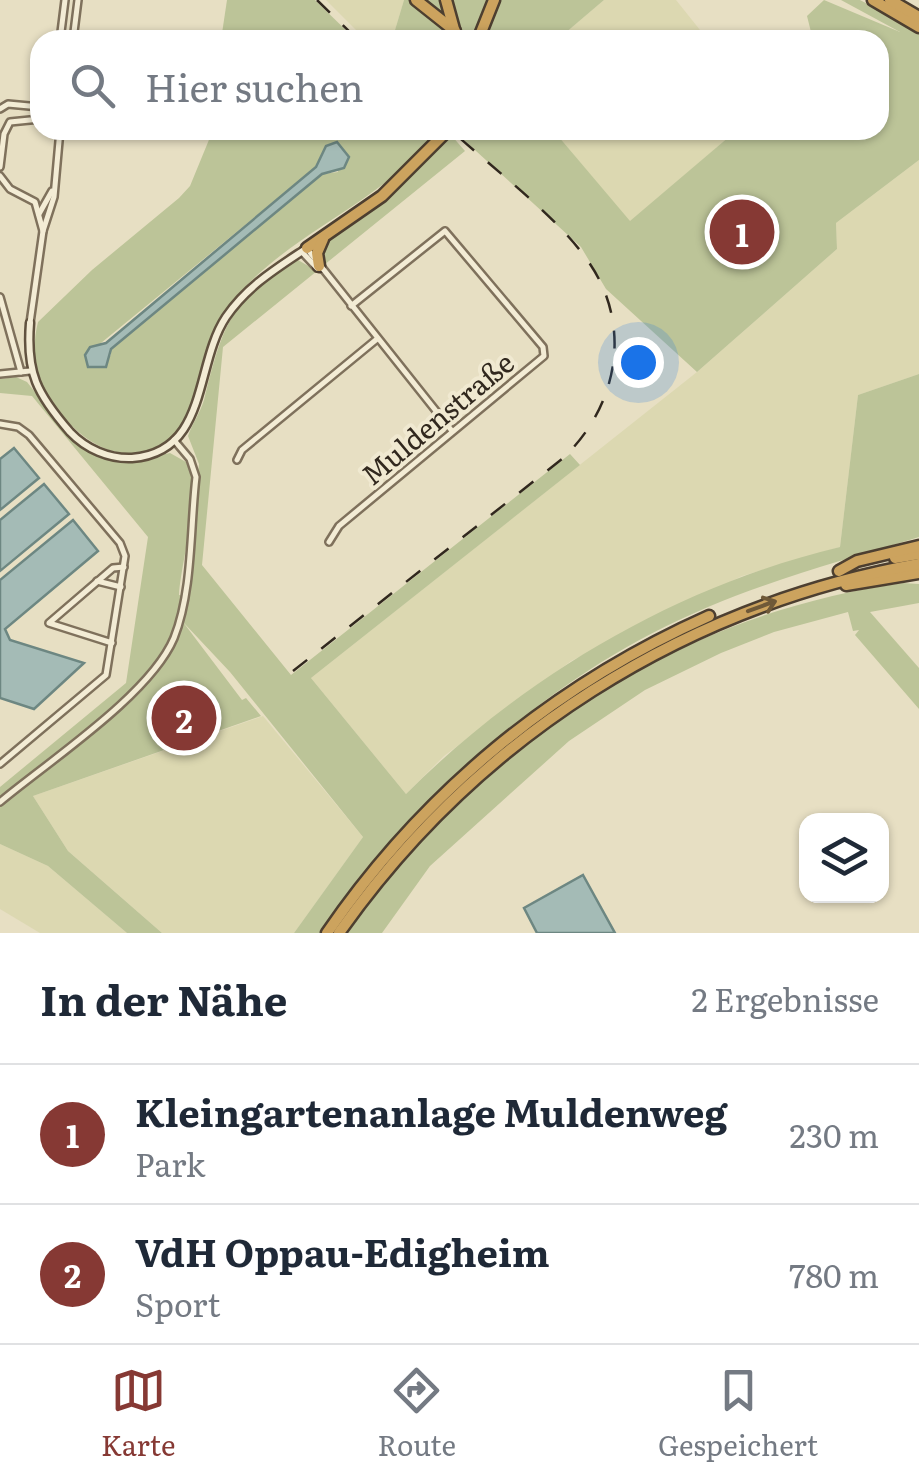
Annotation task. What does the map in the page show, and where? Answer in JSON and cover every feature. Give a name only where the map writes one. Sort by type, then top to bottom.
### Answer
[{"type":"highway","points":[[416,0],[449,30]]},
{"type":"highway","points":[[446,0],[454,30]]},
{"type":"highway","points":[[482,30],[494,0]]},
{"type":"highway","points":[[873,0],[919,27]]},
{"type":"highway","points":[[890,0],[919,17]]},
{"type":"highway","points":[[305,250],[412,171],[440,140]]},
{"type":"highway","points":[[320,268],[317,253],[324,238]]},
{"type":"highway","points":[[839,571],[916,548]]},
{"type":"highway","points":[[340,933],[398,857],[450,801],[562,708],[664,647],[796,594],[919,564]]},
{"type":"highway","points":[[796,594],[919,576]]},
{"type":"highway","points":[[327,933],[391,850],[440,796],[516,730],[607,667],[709,616]]},
{"type":"street","points":[[61,30],[64,0]]},
{"type":"street","points":[[74,30],[78,0]]},
{"type":"street","points":[[0,109],[8,104],[30,106]]},
{"type":"street","points":[[0,167],[4,134],[10,122],[30,121]]},
{"type":"street","points":[[26,372],[30,322],[59,140]]},
{"type":"street","points":[[0,176],[10,189],[35,202],[37,224],[43,231]]},
{"type":"street","points":[[38,215],[52,190]]},
{"type":"street","name":"Muldenstraße","points":[[328,542],[339,526],[540,360],[543,347],[444,231],[351,306]]},
{"type":"street","points":[[0,297],[26,372],[44,400],[72,434],[93,450],[125,458],[150,454],[174,440],[195,412],[210,349],[230,312],[255,284],[305,250],[452,432]]},
{"type":"street","points":[[237,460],[242,450],[377,339]]},
{"type":"street","points":[[0,374],[26,372]]},
{"type":"street","points":[[0,424],[18,427],[29,435],[120,543],[124,567],[108,669],[101,682],[0,764]]},
{"type":"street","points":[[0,802],[134,692],[171,644],[183,603],[196,477],[190,459],[174,440]]},
{"type":"street","points":[[112,643],[49,624],[113,568],[124,567]]},
{"type":"street","points":[[98,581],[120,587]]},
{"type":"shaded area","points":[[326,0],[404,0],[395,30],[356,30]]},
{"type":"shaded area","points":[[604,0],[676,0],[700,30],[569,30]]},
{"type":"shaded area","points":[[561,140],[725,140],[630,222]]},
{"type":"shaded area","points":[[919,160],[919,374],[858,395],[840,547],[742,576],[571,661],[444,756],[406,794],[311,678],[697,372],[837,249],[836,223]]},
{"type":"shaded area","points":[[263,716],[363,837],[294,933],[162,933],[68,851],[33,796]]},
{"type":"shaded area","points":[[0,844],[48,866],[127,933],[40,933],[0,909]]},
{"type":"green space","points":[[227,0],[315,0],[346,30],[222,30]]},
{"type":"green space","points":[[404,0],[604,0],[569,30],[395,30]]},
{"type":"green space","points":[[824,0],[900,32],[841,0],[860,0],[919,31],[919,160],[836,223],[837,249],[697,372],[606,289],[581,247],[464,140],[561,140],[630,221],[725,140],[889,140],[889,30],[810,30],[807,16]]},
{"type":"green space","points":[[209,140],[430,140],[362,200],[277,258],[229,306],[211,343],[194,401],[175,433],[146,451],[105,449],[71,425],[46,393],[35,360],[38,322],[92,270],[190,186]],"holes":[[[331,143],[338,172],[322,174],[111,349],[111,356],[101,343],[316,167]]]},
{"type":"green space","points":[[446,140],[455,140],[465,151],[324,265],[319,252],[323,244],[401,185]]},
{"type":"green space","points":[[298,260],[317,271],[223,347],[202,565],[291,675],[570,454],[580,465],[311,678],[406,794],[501,711],[606,641],[720,585],[840,547],[858,395],[919,374],[919,537],[708,607],[648,635],[593,668],[492,743],[447,786],[403,832],[322,933],[294,933],[363,837],[230,672],[183,622],[242,700],[246,698],[261,716],[33,796],[68,851],[162,933],[127,933],[48,866],[0,844],[0,787],[126,683],[148,537],[32,396],[0,393],[0,379],[16,377],[27,382],[73,440],[97,456],[124,463],[170,453],[186,462],[191,475],[192,508],[179,595],[185,596],[199,464],[188,436],[232,318],[257,288]]},
{"type":"green space","points":[[903,583],[919,584],[919,603],[870,612],[919,668],[919,709],[855,635],[859,630],[853,631],[848,612],[774,632],[645,690],[569,741],[430,866],[382,933],[348,933],[400,865],[458,803],[521,748],[589,699],[662,658],[739,624],[819,599]]},
{"type":"water","points":[[337,142],[349,157],[344,168],[322,174],[111,349],[106,367],[88,367],[85,355],[90,347],[106,343],[316,167],[326,146]]},
{"type":"water","points":[[14,448],[39,478],[0,510],[0,459]]},
{"type":"water","points":[[44,484],[69,514],[0,571],[0,520]]},
{"type":"water","points":[[73,520],[98,551],[5,629],[10,640],[84,663],[34,709],[0,698],[0,580]]},
{"type":"water","points":[[583,875],[615,933],[537,933],[524,908]]},
{"type":"railway","points":[[317,0],[348,30]]},
{"type":"railway","points":[[293,671],[562,459],[581,439],[606,392],[613,366],[612,314],[590,264],[543,211],[462,140]]},
{"type":"place","name":"Kleingartenanlage Muldenweg","points":[[742,232]]},
{"type":"place","name":"VdH Oppau-Edigheim","points":[[184,718]]}]
